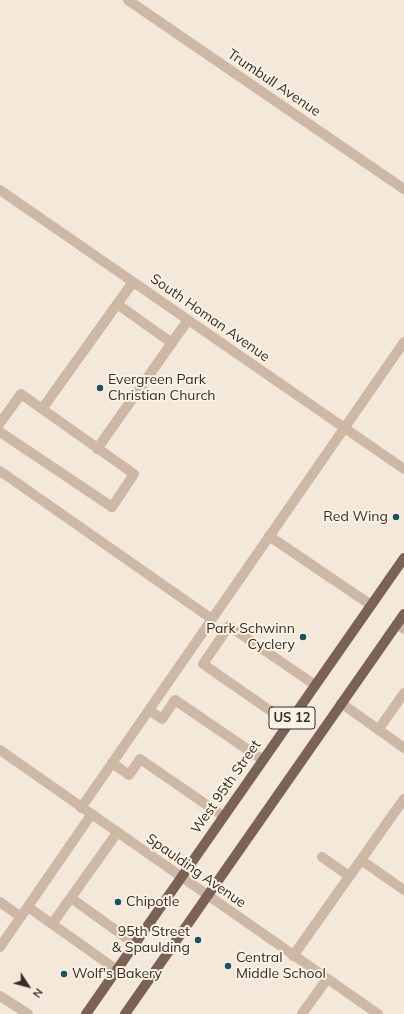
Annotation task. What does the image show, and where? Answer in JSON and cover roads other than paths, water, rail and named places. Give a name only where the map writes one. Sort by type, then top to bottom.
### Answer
[{"type":"main road","name":"West 95th Street","points":[[86,1014],[404,558]]},
{"type":"main road","name":"US 12","points":[[125,1014],[341,704],[400,626],[404,614]]},
{"type":"street","name":"Trumbull Avenue","points":[[128,0],[404,189]]},
{"type":"street","name":"South Homan Avenue","points":[[0,190],[404,469]]},
{"type":"street","points":[[42,409],[134,282]]},
{"type":"street","points":[[117,304],[172,343]]},
{"type":"street","points":[[97,449],[188,320]]},
{"type":"street","points":[[81,808],[404,342]]},
{"type":"street","points":[[0,423],[21,394],[134,474],[112,507],[0,432]]},
{"type":"street","points":[[0,471],[315,685]]},
{"type":"street","points":[[269,536],[371,605]]},
{"type":"street","points":[[229,626],[203,664],[288,723]]},
{"type":"street","points":[[378,730],[404,693]]},
{"type":"street","points":[[149,710],[162,719],[175,700],[263,760]]},
{"type":"street","points":[[341,704],[404,748]]},
{"type":"street","name":"Spaulding Avenue","points":[[0,750],[180,878],[378,1014]]},
{"type":"street","points":[[112,763],[129,775],[140,759],[224,816]]},
{"type":"street","points":[[293,956],[404,799]]},
{"type":"street","points":[[0,947],[91,815]]},
{"type":"street","points":[[52,924],[117,833]]},
{"type":"street","points":[[322,857],[349,876]]},
{"type":"street","points":[[361,860],[404,890]]},
{"type":"street","points":[[71,898],[135,944]]},
{"type":"street","points":[[0,902],[21,917]]},
{"type":"street","points":[[28,907],[117,970]]},
{"type":"street","points":[[307,1012],[327,979]]},
{"type":"street","points":[[0,996],[28,1014]]},
{"type":"place","name":"Evergreen Park Christian Church","points":[[100,388]]},
{"type":"place","name":"Red Wing","points":[[396,517]]},
{"type":"place","name":"Park Schwinn Cyclery","points":[[303,637]]},
{"type":"place","name":"Chipotle","points":[[118,902]]},
{"type":"place","name":"95th Street & Spaulding","points":[[198,940]]},
{"type":"place","name":"Central Middle School","points":[[228,966]]},
{"type":"place","name":"Wolf's Bakery","points":[[64,974]]}]
